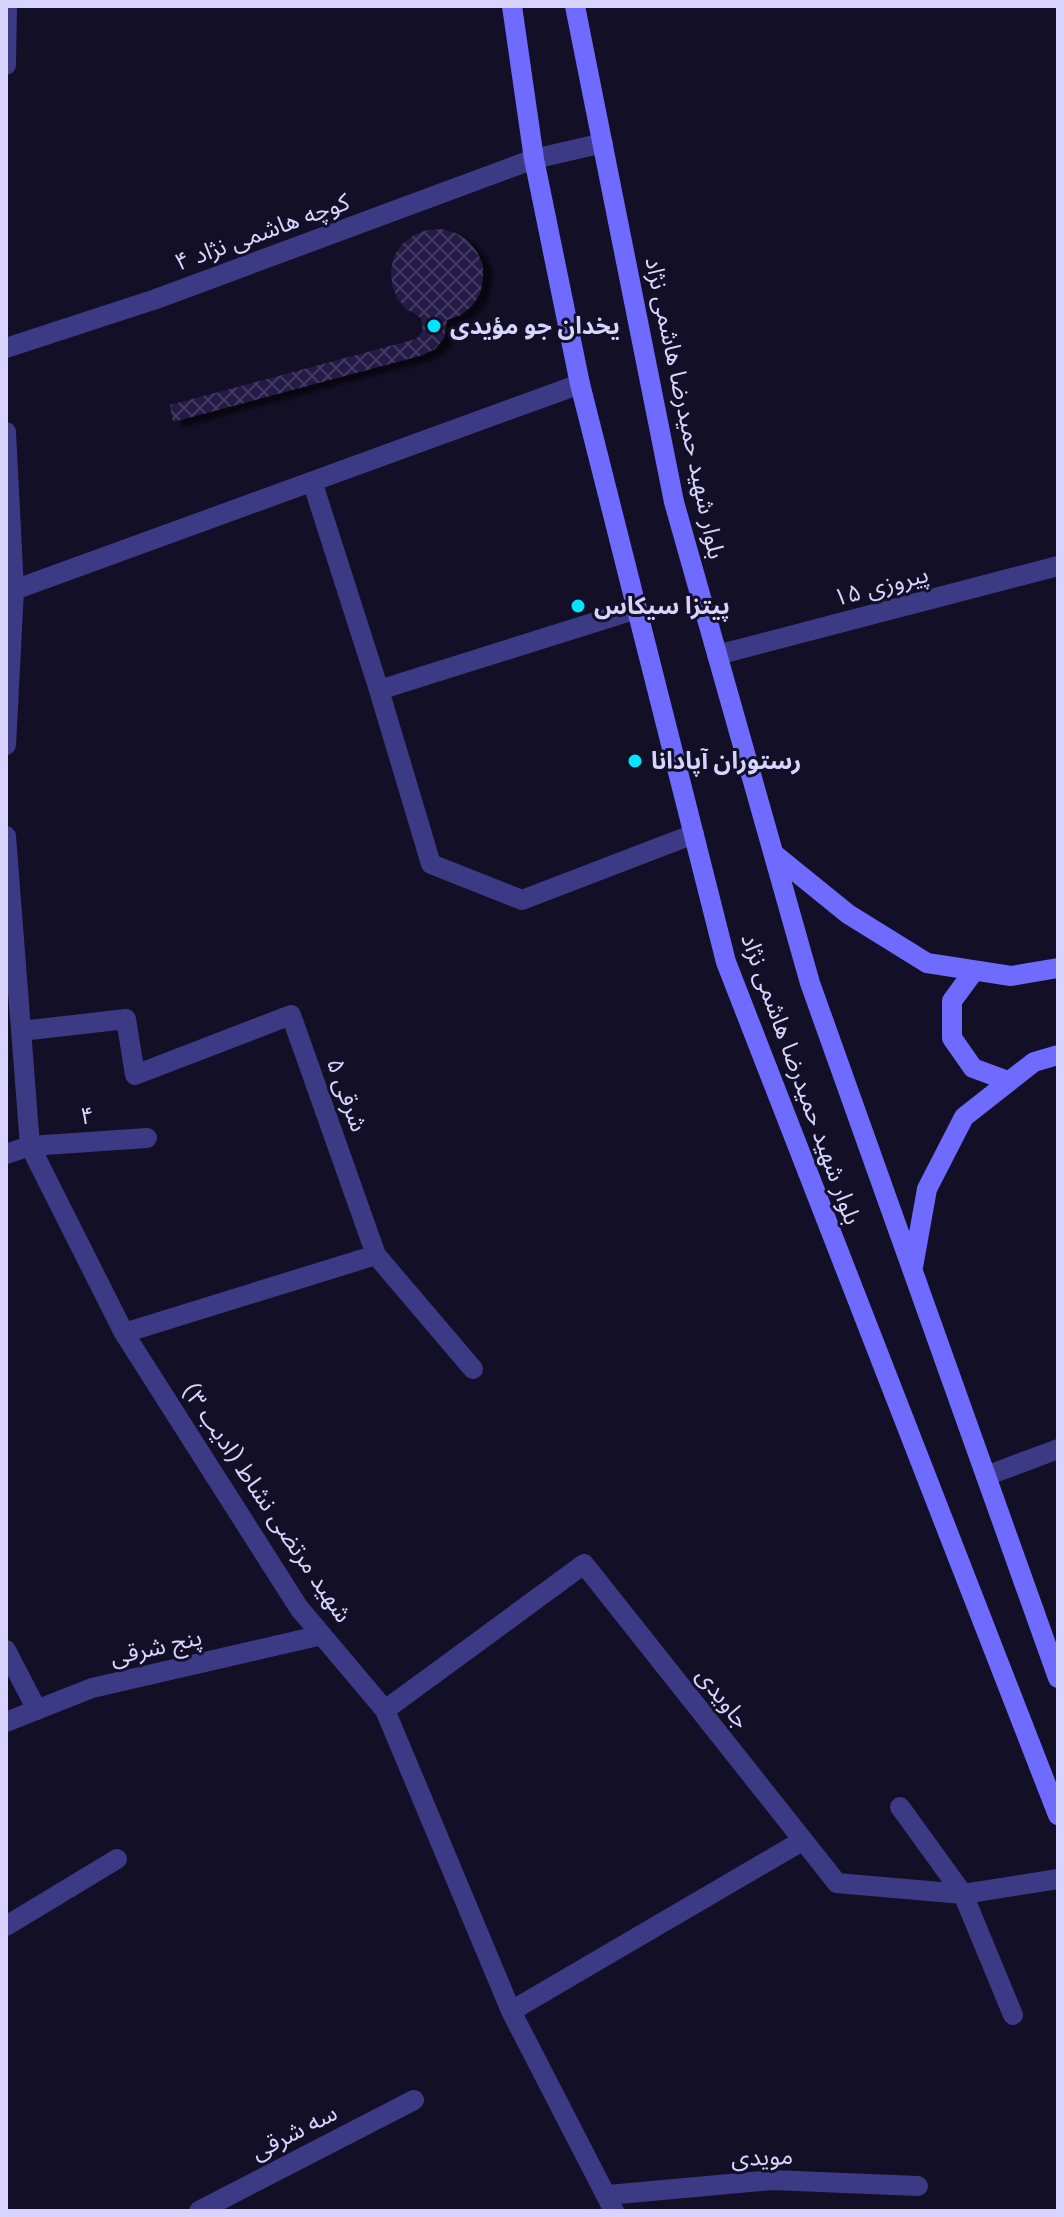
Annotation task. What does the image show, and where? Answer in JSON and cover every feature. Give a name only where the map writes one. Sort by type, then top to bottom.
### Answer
[{"type":"main road","name":"بلوار شهید حمیدرضا هاشمی نژاد","points":[[512,6],[534,159],[580,384],[726,962],[1058,1815]]},
{"type":"main road","name":"بلوار شهید حمیدرضا هاشمی نژاد","points":[[575,6],[674,502],[810,983],[1058,1678]]},
{"type":"main road","points":[[774,854],[848,914],[927,963],[1011,976],[1058,968]]},
{"type":"main road","points":[[974,971],[952,1001],[952,1038],[973,1068],[1008,1081]]},
{"type":"main road","points":[[913,1270],[927,1189],[964,1117],[1034,1062],[1058,1055]]},
{"type":"street","points":[[6,65],[7,6]]},
{"type":"street","name":"کوچه هاشمی نژاد ۴","points":[[6,348],[156,299],[534,159],[603,143]]},
{"type":"street","points":[[14,590],[313,484],[580,384]]},
{"type":"street","points":[[6,432],[14,590],[6,745]]},
{"type":"street","points":[[313,484],[431,864],[522,900],[694,834]]},
{"type":"street","name":"پیروزی ۱۵","points":[[717,655],[1058,566]]},
{"type":"street","points":[[379,690],[637,609]]},
{"type":"street","name":"شهید مرتضی نشاط (ادیب ۳)","points":[[6,836],[30,1146],[124,1333],[299,1608],[385,1710],[511,2011],[611,2203]]},
{"type":"street","name":"۵ شرقی","points":[[21,1031],[126,1019],[135,1075],[291,1015],[376,1255]]},
{"type":"street","name":"۴","points":[[6,1154],[30,1146],[147,1138]]},
{"type":"street","points":[[124,1333],[376,1255],[473,1369]]},
{"type":"street","points":[[986,1476],[1058,1449]]},
{"type":"street","name":"جاویدی","points":[[385,1710],[584,1564],[837,1883],[963,1894],[1058,1879]]},
{"type":"street","name":"پنج شرقی","points":[[6,1722],[92,1688],[322,1635]]},
{"type":"street","points":[[6,1650],[37,1710]]},
{"type":"street","points":[[900,1807],[963,1894],[1013,2015]]},
{"type":"street","points":[[511,2011],[802,1841]]},
{"type":"street","points":[[6,1926],[117,1859]]},
{"type":"street","name":"سه شرقی","points":[[199,2211],[414,2100]]},
{"type":"street","name":"مویدی","points":[[611,2203],[772,2180],[918,2186]]},
{"type":"building","name":"یخدان جو مؤیدی","points":[[441,229],[456,233],[468,241],[483,265],[483,279],[480,294],[472,306],[461,315],[447,320],[444,338],[435,349],[423,355],[173,422],[170,405],[416,339],[423,331],[421,318],[406,309],[397,298],[392,285],[394,256],[402,244],[414,235]]},
{"type":"place","name":"یخدان جو مؤیدی","points":[[434,326]]},
{"type":"place","name":"پیتزا سیکاس","points":[[578,606]]},
{"type":"place","name":"رستوران آپادانا","points":[[635,761]]}]
